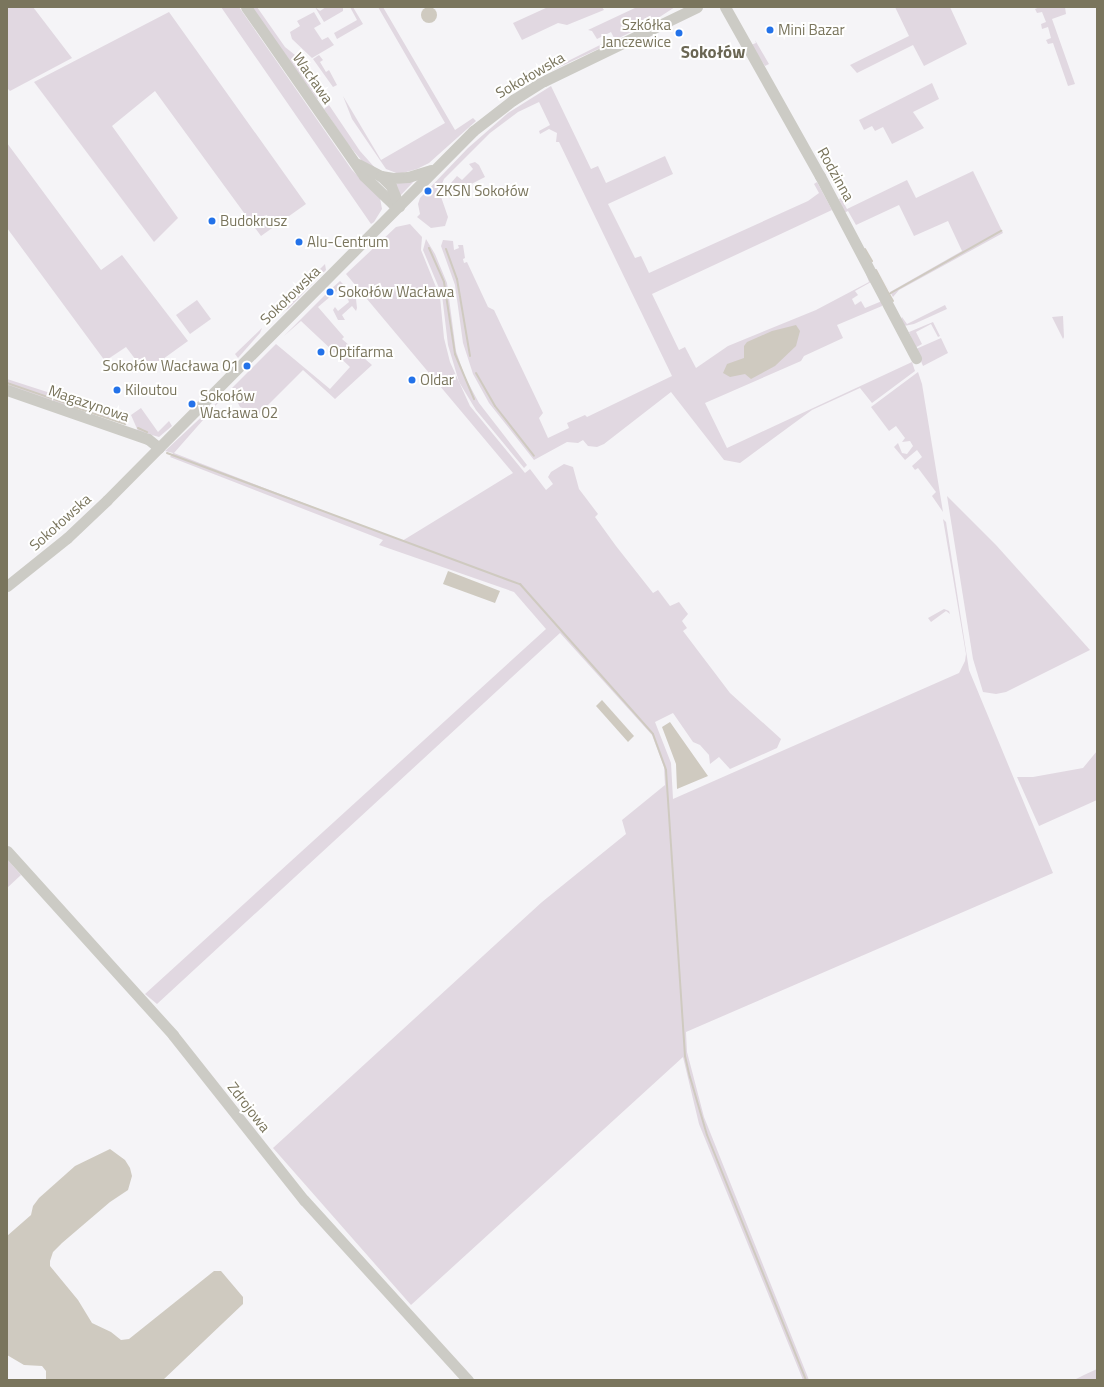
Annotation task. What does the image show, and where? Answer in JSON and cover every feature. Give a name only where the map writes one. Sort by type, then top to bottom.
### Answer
[{"type":"street","name":"Wacława","points":[[246,7],[358,164],[364,176],[393,204],[399,206]]},
{"type":"street","name":"Sokołowska","points":[[7,586],[68,538],[473,131],[521,94],[697,7]]},
{"type":"street","name":"Rodzinna","points":[[725,7],[820,176],[916,358]]},
{"type":"street","name":"Wacława","points":[[358,164],[382,176],[391,186],[399,206]]},
{"type":"street","name":"Wacława","points":[[382,176],[408,178],[435,168]]},
{"type":"street","name":"Magazynowa","points":[[7,390],[148,439],[159,448]]},
{"type":"street","name":"Zdrojowa","points":[[7,851],[173,1035],[309,1205],[468,1380]]},
{"type":"shaded area","points":[[7,7],[33,7],[72,58],[10,91],[7,88]]},
{"type":"shaded area","points":[[221,7],[239,7],[352,170],[380,198],[382,209],[374,222],[371,224]]},
{"type":"shaded area","points":[[251,7],[257,7],[285,47],[295,55],[319,92],[319,98],[317,99]]},
{"type":"shaded area","points":[[315,7],[320,11],[326,7],[343,7],[343,11],[324,22]]},
{"type":"shaded area","points":[[350,7],[353,7],[363,24],[337,39],[334,33],[357,20]]},
{"type":"shaded area","points":[[378,7],[383,7],[455,130],[473,118],[476,121],[429,163],[417,169],[399,174],[386,169],[352,119],[343,96],[381,160],[445,123]]},
{"type":"shaded area","points":[[429,7],[435,9],[437,15],[435,21],[429,23],[423,21],[421,15],[423,9]]},
{"type":"shaded area","points":[[548,7],[602,7],[604,10],[567,25],[558,23],[522,40],[513,23]]},
{"type":"shaded area","points":[[637,7],[675,7],[655,20],[615,40],[611,32],[597,39],[592,31],[588,30]]},
{"type":"shaded area","points":[[895,7],[950,7],[967,44],[924,66],[913,45],[857,73],[850,65],[909,36]]},
{"type":"shaded area","points":[[1040,7],[1065,7],[1066,14],[1052,19],[1075,84],[1068,86],[1053,43],[1048,44],[1046,40],[1051,38],[1048,27],[1042,29],[1041,24],[1046,22],[1042,12],[1037,13],[1035,9]]},
{"type":"shaded area","points":[[169,12],[306,204],[261,236],[155,91],[112,126],[178,218],[154,242],[34,82]]},
{"type":"shaded area","points":[[314,12],[321,24],[314,28],[322,40],[328,37],[334,45],[312,58],[292,39],[290,32],[300,26],[297,21]]},
{"type":"shaded area","points":[[755,40],[769,64],[765,66],[751,45],[756,43]]},
{"type":"shaded area","points":[[608,41],[609,44],[551,71],[546,62],[548,56],[554,68]]},
{"type":"shaded area","points":[[319,55],[323,60],[320,62],[326,72],[329,70],[337,85],[333,87],[313,59]]},
{"type":"shaded area","points":[[932,83],[939,99],[913,112],[924,128],[892,144],[883,127],[875,131],[872,126],[864,130],[859,120]]},
{"type":"shaded area","points":[[551,86],[591,169],[598,166],[606,183],[665,156],[673,174],[608,204],[635,258],[641,256],[649,273],[808,201],[819,193],[814,184],[817,182],[832,210],[652,294],[679,350],[685,347],[696,368],[728,346],[816,310],[869,282],[865,271],[871,282],[855,291],[858,295],[852,299],[855,305],[861,301],[865,308],[882,301],[882,306],[837,325],[843,338],[804,356],[801,361],[705,403],[727,448],[912,362],[915,371],[872,403],[860,388],[812,410],[740,463],[724,460],[671,392],[604,444],[597,447],[588,446],[583,440],[578,443],[567,442],[534,460],[489,403],[473,374],[463,343],[455,285],[441,246],[443,240],[453,241],[454,250],[459,248],[458,245],[463,245],[465,258],[463,259],[464,263],[467,262],[488,307],[494,310],[543,413],[539,418],[548,438],[569,428],[567,423],[585,415],[587,417],[672,376],[559,142],[556,142],[557,133],[549,129],[540,134],[539,131],[550,125],[539,102],[518,112],[490,133],[444,179],[439,191],[448,217],[445,226],[431,228],[417,217],[420,214],[418,204],[420,198],[468,148],[508,113]]},
{"type":"shaded area","points":[[329,105],[360,151],[377,170],[362,161],[347,143],[324,109]]},
{"type":"shaded area","points":[[7,143],[101,270],[122,255],[188,341],[145,372],[126,347],[105,361],[7,228]]},
{"type":"shaded area","points":[[475,162],[479,165],[485,177],[450,195],[450,200],[449,191],[451,183],[457,176],[462,180],[473,169],[469,164]]},
{"type":"shaded area","points":[[973,171],[1003,233],[899,290],[893,297],[890,292],[962,251],[948,221],[914,236],[899,205],[856,225],[848,211],[844,213],[839,199],[841,198],[847,209],[907,180],[916,198]]},
{"type":"shaded area","points":[[416,179],[401,195],[400,195],[395,184]]},
{"type":"shaded area","points":[[410,224],[422,237],[421,250],[440,297],[444,338],[450,362],[470,406],[525,473],[530,469],[546,490],[553,484],[548,477],[551,472],[564,464],[573,467],[579,489],[598,514],[595,517],[616,546],[653,593],[658,590],[670,606],[679,602],[688,614],[682,621],[687,628],[683,631],[730,693],[781,739],[777,748],[730,769],[719,757],[710,764],[709,755],[700,745],[693,742],[673,713],[655,722],[671,763],[673,799],[959,673],[965,661],[966,654],[943,519],[946,522],[969,670],[1053,873],[686,1032],[687,1052],[704,1117],[809,1380],[803,1380],[699,1124],[683,1057],[411,1305],[273,1148],[542,902],[626,834],[622,820],[665,785],[664,767],[652,735],[560,633],[157,1004],[145,994],[546,629],[514,592],[379,545],[383,540],[170,457],[173,453],[165,451],[225,395],[174,453],[402,541],[513,473],[346,274],[396,227]]},
{"type":"shaded area","points":[[426,239],[435,254],[447,283],[456,351],[465,377],[479,403],[527,465],[524,468],[476,410],[459,382],[448,345],[442,295],[423,250]]},
{"type":"shaded area","points":[[325,264],[326,270],[289,308],[268,321]]},
{"type":"shaded area","points":[[340,281],[344,285],[318,307],[344,337],[342,339],[372,365],[335,399],[303,370],[258,415],[240,407],[231,389],[276,344],[330,389],[350,367],[301,321],[284,336],[328,292],[330,294],[333,292],[331,289]]},
{"type":"shaded area","points":[[347,297],[356,299],[356,311],[352,306],[342,315],[345,320],[338,320],[333,310],[335,307],[338,311],[349,302]]},
{"type":"shaded area","points":[[197,300],[211,319],[190,334],[176,315]]},
{"type":"shaded area","points":[[945,305],[947,309],[914,324],[904,326],[901,319],[902,317],[907,324]]},
{"type":"shaded area","points":[[1063,316],[1064,337],[1063,339],[1052,317]]},
{"type":"shaded area","points":[[933,322],[940,336],[938,337],[931,324],[916,332],[922,344],[915,348],[909,332]]},
{"type":"shaded area","points":[[796,325],[800,331],[796,346],[775,366],[751,379],[745,374],[730,377],[723,373],[727,364],[744,358],[744,346],[747,342],[772,331]]},
{"type":"shaded area","points":[[262,328],[260,333],[238,358],[235,354]]},
{"type":"shaded area","points":[[941,338],[948,353],[923,366],[916,349]]},
{"type":"shaded area","points":[[918,372],[922,384],[943,512],[932,496],[936,492],[918,468],[915,470],[912,466],[922,457],[917,450],[905,460],[894,447],[898,443],[902,453],[907,454],[913,446],[910,441],[902,442],[905,438],[896,426],[889,431],[871,407]]},
{"type":"shaded area","points":[[7,379],[72,400],[71,403],[68,406],[7,385]]},
{"type":"shaded area","points":[[75,401],[125,420],[127,424],[74,407]]},
{"type":"shaded area","points":[[141,408],[158,432],[169,421],[172,426],[159,437],[138,431],[131,415]]},
{"type":"shaded area","points":[[947,496],[996,545],[1090,650],[1006,692],[996,694],[983,692],[973,659]]},
{"type":"shaded area","points":[[448,571],[500,591],[495,603],[443,584]]},
{"type":"shaded area","points":[[944,609],[949,611],[950,614],[946,611],[931,622],[928,618]]},
{"type":"shaded area","points":[[602,700],[634,736],[628,742],[596,706]]},
{"type":"shaded area","points":[[670,722],[708,776],[677,789],[676,764],[662,727]]},
{"type":"shaded area","points":[[1097,751],[1097,800],[1039,826],[1017,777],[1033,777],[1083,768]]},
{"type":"shaded area","points":[[7,859],[21,875],[7,888]]},
{"type":"shaded area","points":[[110,1149],[125,1160],[130,1168],[132,1176],[128,1190],[110,1202],[62,1243],[53,1252],[50,1261],[50,1266],[78,1300],[92,1323],[111,1332],[121,1340],[129,1339],[214,1271],[221,1271],[243,1297],[243,1304],[163,1380],[46,1380],[46,1371],[42,1366],[24,1365],[7,1355],[7,1236],[31,1215],[33,1206],[39,1198],[75,1166]]},
{"type":"shaded area","points":[[1097,1369],[1097,1380],[1074,1380],[1084,1375]]},
{"type":"waterway","points":[[876,270],[889,294],[1001,231]]},
{"type":"waterway","points":[[429,248],[444,282],[455,354],[474,399]]},
{"type":"waterway","points":[[446,249],[457,279],[470,356]]},
{"type":"waterway","points":[[865,249],[872,261]]},
{"type":"waterway","points":[[889,294],[893,301]]},
{"type":"waterway","points":[[476,373],[495,406],[534,456]]},
{"type":"waterway","points":[[7,383],[68,404]]},
{"type":"waterway","points":[[74,407],[125,424]]},
{"type":"waterway","points":[[138,428],[147,432]]},
{"type":"waterway","points":[[167,453],[520,584],[653,734],[666,770],[685,1056],[707,1135],[806,1380]]},
{"type":"place","name":"Mini Bazar","points":[[770,30]]},
{"type":"place","name":"Szkółka Janczewice","points":[[679,33]]},
{"type":"place","name":"ZKSN Sokołów","points":[[428,191]]},
{"type":"place","name":"Budokrusz","points":[[212,221]]},
{"type":"place","name":"Alu-Centrum","points":[[299,242]]},
{"type":"place","name":"Sokołów Wacława","points":[[330,292]]},
{"type":"place","name":"Optifarma","points":[[321,352]]},
{"type":"place","name":"Sokołów Wacława 01","points":[[247,366]]},
{"type":"place","name":"Oldar","points":[[412,380]]},
{"type":"place","name":"Kiloutou","points":[[117,390]]},
{"type":"place","name":"Sokołów Wacława 02","points":[[192,404]]},
{"type":"district","name":"Sokołów","points":[[713,53]]}]
